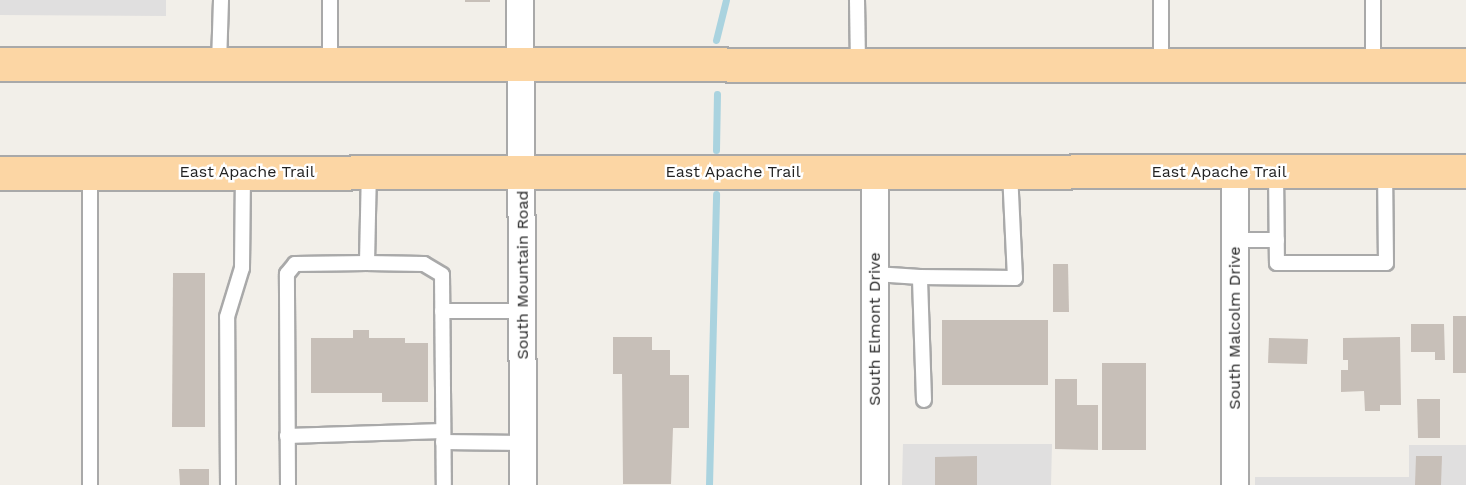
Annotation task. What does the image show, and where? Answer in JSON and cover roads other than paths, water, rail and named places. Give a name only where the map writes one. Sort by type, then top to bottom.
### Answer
[{"type":"main road","points":[[0,64],[1466,65]]},
{"type":"main road","name":"East Apache Trail","points":[[0,173],[1466,171]]},
{"type":"street","name":"South Mountain Road","points":[[520,0],[524,171],[523,485]]},
{"type":"street","name":"South Malcolm Drive","points":[[1235,171],[1235,485]]},
{"type":"street","name":"South Elmont Drive","points":[[875,173],[875,485]]},
{"type":"lane","points":[[219,65],[221,0]]},
{"type":"lane","points":[[330,0],[330,65]]},
{"type":"lane","points":[[857,0],[858,65]]},
{"type":"lane","points":[[1161,0],[1161,65]]},
{"type":"lane","points":[[1373,0],[1373,65]]},
{"type":"lane","points":[[367,263],[369,171]]},
{"type":"lane","points":[[1276,171],[1277,263],[1386,263],[1385,171]]},
{"type":"lane","points":[[228,485],[227,317],[242,268],[243,172]]},
{"type":"lane","points":[[875,274],[1015,278],[1010,172]]},
{"type":"lane","points":[[90,173],[90,485]]},
{"type":"lane","points":[[1235,240],[1277,240]]},
{"type":"lane","points":[[288,485],[287,274],[295,264],[367,263],[424,264],[442,275],[444,485]]},
{"type":"lane","points":[[920,277],[924,400]]},
{"type":"lane","points":[[442,311],[523,311]]},
{"type":"lane","points":[[287,436],[443,437],[523,443]]},
{"type":"waterway","points":[[716,40],[726,0]]},
{"type":"waterway","points":[[716,150],[717,94]]},
{"type":"waterway","points":[[709,485],[716,194]]}]
